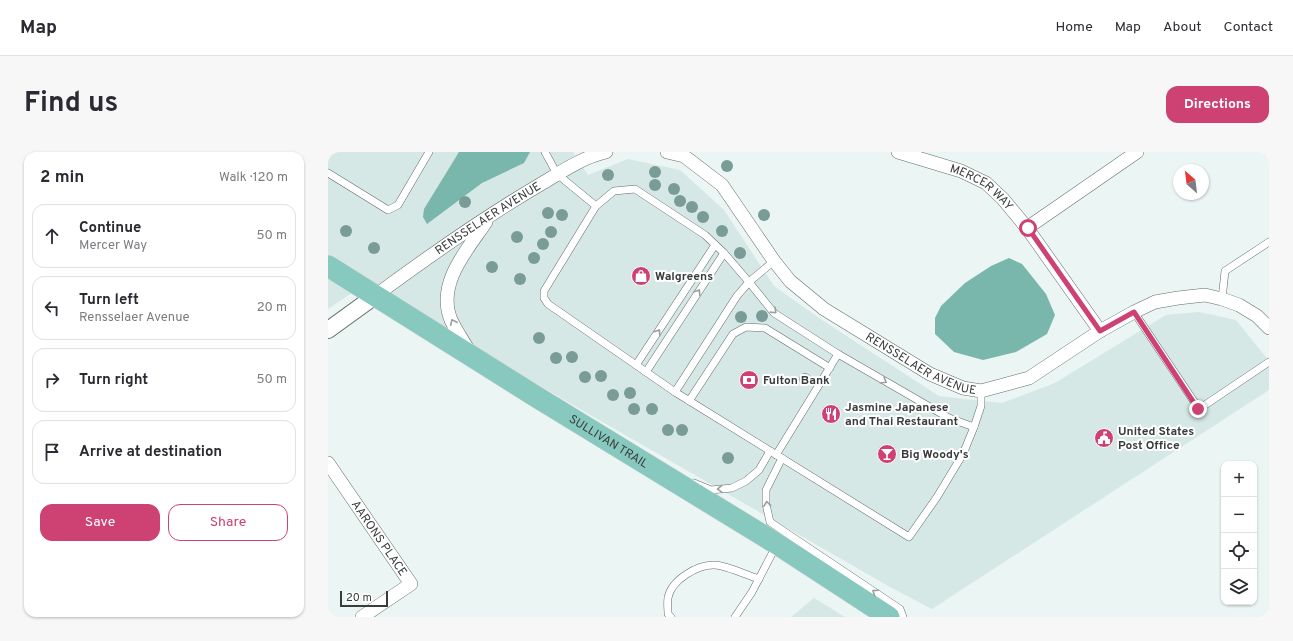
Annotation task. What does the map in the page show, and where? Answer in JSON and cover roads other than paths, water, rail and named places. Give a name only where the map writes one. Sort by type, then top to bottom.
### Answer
[{"type":"main road","name":"SULLIVAN TRAIL","points":[[328,266],[777,544],[889,617]]},
{"type":"street","name":"RENSSELAER AVENUE","points":[[376,296],[420,263],[490,215],[557,174],[595,154],[606,152]]},
{"type":"street","name":"RENSSELAER AVENUE","points":[[667,152],[685,154],[722,185],[774,261],[790,281],[824,309],[930,374],[963,388],[981,391],[1029,378],[1100,331],[1155,302],[1205,295],[1239,305],[1257,316],[1269,328]]},
{"type":"street","name":"MERCER WAY","points":[[898,152],[961,171],[986,183],[1003,199],[1028,228],[1100,331]]},
{"type":"street","points":[[1028,228],[1136,152]]},
{"type":"street","points":[[472,356],[451,319],[448,295],[451,280],[456,267],[490,215]]},
{"type":"street","points":[[328,330],[376,296]]},
{"type":"street","name":"AARONS PLACE","points":[[328,462],[411,584],[362,617]]},
{"type":"lane","points":[[328,172],[388,210],[398,205],[429,152]]},
{"type":"lane","points":[[545,152],[557,174],[596,206]]},
{"type":"lane","points":[[974,427],[949,418],[838,354],[774,313],[724,253],[705,235],[635,189],[614,191],[596,206],[544,292],[544,298],[548,304],[675,392],[909,537],[963,454],[974,427],[981,406],[981,391]]},
{"type":"lane","points":[[1222,299],[1225,271],[1269,242]]},
{"type":"lane","points":[[636,365],[715,245]]},
{"type":"lane","points":[[646,372],[724,253]]},
{"type":"lane","points":[[675,392],[738,296],[749,282],[774,261]]},
{"type":"lane","points":[[1134,312],[1198,409],[1269,362]]},
{"type":"lane","points":[[689,401],[733,334],[746,327],[765,328],[830,368]]},
{"type":"lane","points":[[653,468],[711,490],[732,488],[746,481],[776,454],[838,354]]},
{"type":"lane","points":[[776,454],[766,490],[766,504],[770,522],[900,609],[904,617]]},
{"type":"lane","points":[[735,617],[752,592],[777,544]]},
{"type":"lane","points":[[671,617],[668,614],[668,598],[674,585],[684,576],[697,569],[714,565],[759,579]]},
{"type":"place","name":"Walgreens","points":[[641,276]]},
{"type":"place","name":"Fulton Bank","points":[[749,380]]},
{"type":"place","name":"Jasmine Japanese and Thai Restaurant","points":[[831,414]]},
{"type":"place","name":"United States Post Office","points":[[1104,438]]},
{"type":"place","name":"Big Woody's","points":[[887,454]]}]
